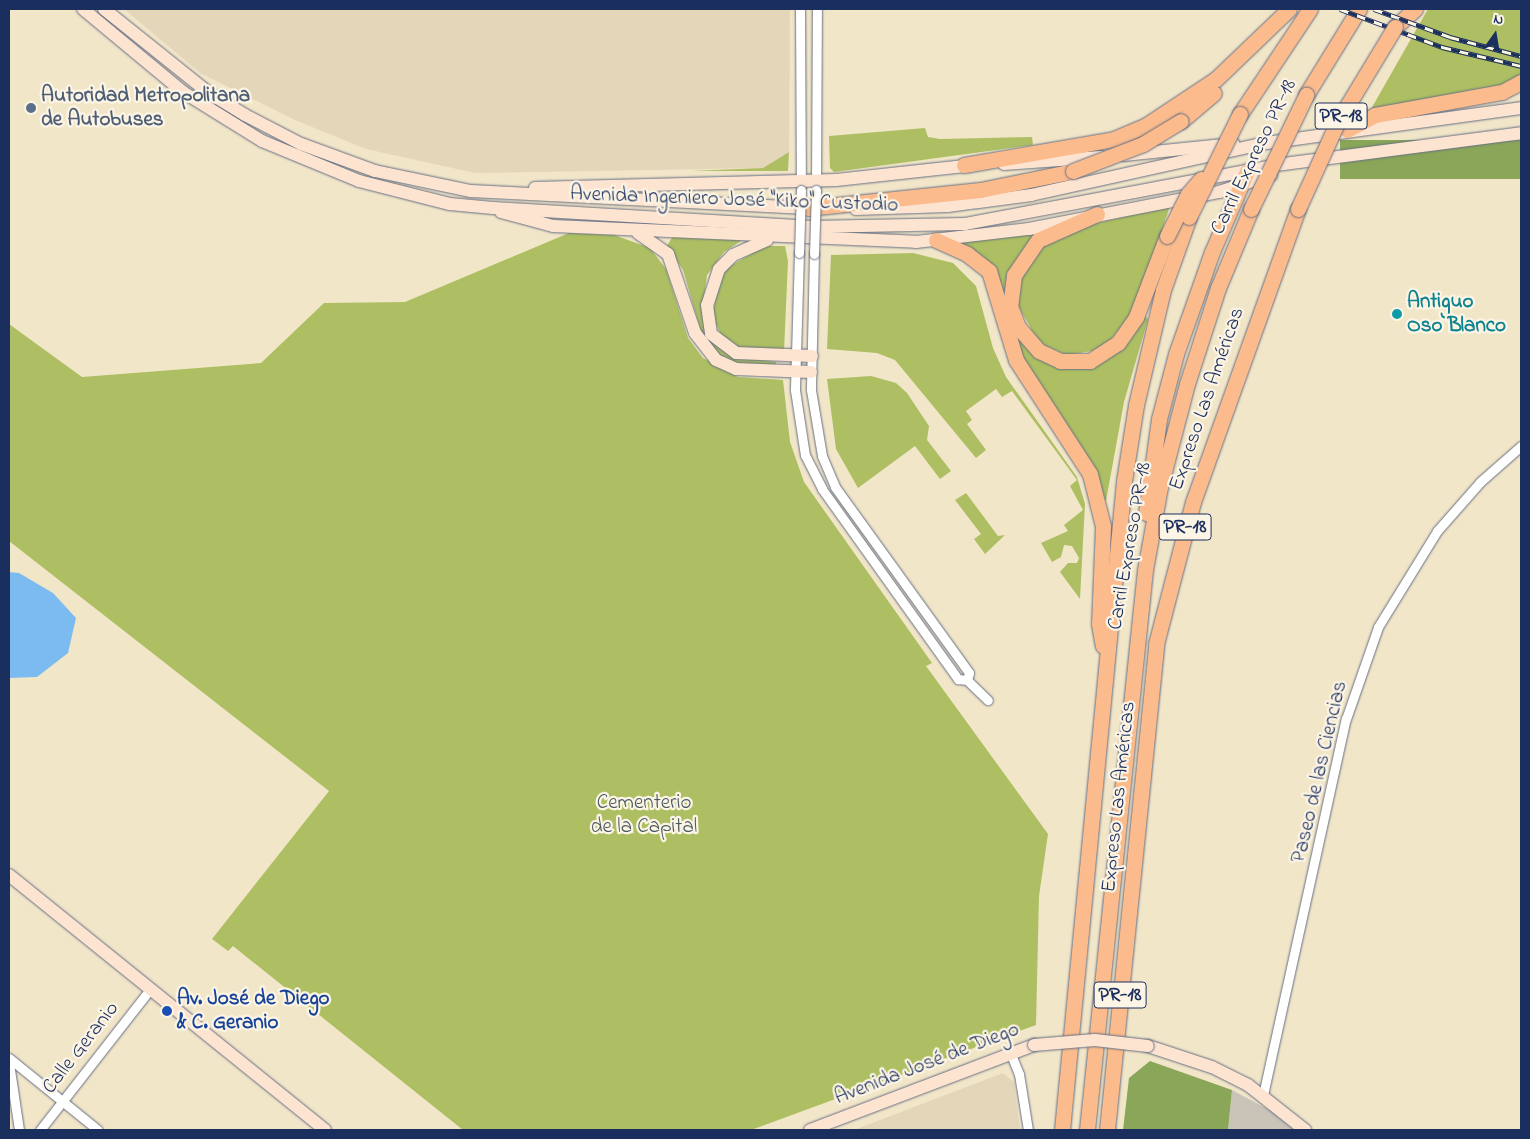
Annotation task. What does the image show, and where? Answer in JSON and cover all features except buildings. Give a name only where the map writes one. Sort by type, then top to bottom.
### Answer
[{"type":"highway","points":[[808,208],[960,192],[1073,171],[1143,144],[1182,122],[1234,75],[1290,9]]},
{"type":"highway","points":[[964,166],[1114,139],[1145,126],[1216,79],[1290,9]]},
{"type":"highway","name":"Expreso Las Américas","points":[[1062,1130],[1106,662],[1136,405],[1164,290],[1189,217],[1210,169],[1240,114],[1310,9]]},
{"type":"highway","name":"Carril Expreso PR-18","points":[[1087,1130],[1144,570],[1162,478],[1186,384],[1218,288],[1251,209],[1306,95],[1359,9]]},
{"type":"highway","name":"Expreso Las Américas","points":[[1107,1130],[1156,644],[1193,502],[1298,209],[1338,121],[1406,9]]},
{"type":"highway","points":[[1395,27],[1415,9]]},
{"type":"highway","points":[[1347,130],[1375,116],[1502,92],[1521,82]]},
{"type":"highway","points":[[1097,214],[1038,240],[1014,275],[1010,306],[1018,327],[1039,350],[1060,361],[1090,360],[1118,343],[1136,317],[1167,236],[1188,194],[1210,169]]},
{"type":"highway","points":[[1144,570],[1150,475],[1166,389],[1198,289],[1245,178]]},
{"type":"highway","points":[[936,240],[967,254],[989,272],[1016,360],[1092,480],[1103,526],[1099,624],[1106,662]]},
{"type":"main road","name":"Avenida Ingeniero José \"Kiko\" Custodio","points":[[83,9],[183,92],[262,141],[359,181],[443,202],[493,208],[695,222],[917,226],[1013,218],[1245,178],[1308,160],[1521,133]]},
{"type":"main road","name":"Avenida Ingeniero José \"Kiko\" Custodio","points":[[104,9],[209,93],[301,144],[413,181],[502,191],[808,208],[948,206],[1031,195],[1266,143],[1347,130],[1521,108]]},
{"type":"main road","points":[[502,191],[816,186],[964,166],[1266,143]]},
{"type":"main road","points":[[493,208],[523,221],[631,230],[792,238],[936,240],[1029,229],[1245,178]]},
{"type":"main road","points":[[631,230],[654,240],[668,254],[696,333],[716,360],[736,369],[811,372]]},
{"type":"main road","points":[[792,238],[750,245],[733,255],[711,287],[706,315],[711,334],[726,349],[761,357],[812,356]]},
{"type":"main road","points":[[9,875],[325,1130]]},
{"type":"main road","name":"Avenida José de Diego","points":[[810,1130],[1010,1052],[1034,1045],[1095,1040],[1148,1046],[1212,1066],[1263,1095],[1305,1130]]},
{"type":"street","points":[[800,9],[801,186],[796,372],[805,455],[822,489],[958,679],[967,680],[988,700]]},
{"type":"street","points":[[817,9],[816,186],[811,372],[813,425],[835,487],[969,672],[967,680]]},
{"type":"street","name":"Paseo de las Ciencias","points":[[1263,1095],[1346,719],[1378,627],[1437,531],[1480,482],[1521,446]]},
{"type":"street","name":"Calle Geranio","points":[[40,1130],[150,989]]},
{"type":"street","points":[[1010,1052],[1019,1074],[1028,1130]]},
{"type":"street","points":[[9,1058],[98,1130]]},
{"type":"street","name":"Calle Geranio","points":[[9,1063],[20,1130]]},
{"type":"shaded area","points":[[124,9],[790,9],[789,152],[763,168],[475,173],[366,149],[295,120],[200,73]]},
{"type":"shaded area","points":[[1003,1073],[1014,1082],[1020,1130],[854,1130]]},
{"type":"shaded area","points":[[1232,1090],[1271,1111],[1294,1130],[1228,1130]]},
{"type":"green space","points":[[1428,9],[1521,9],[1521,77],[1511,83],[1371,109]]},
{"type":"green space","points":[[925,128],[928,137],[940,139],[1032,137],[1033,145],[834,172],[830,168],[829,136]]},
{"type":"green space","points":[[1340,140],[1521,140],[1521,179],[1340,179]]},
{"type":"green space","points":[[789,152],[788,171],[691,171],[763,168]]},
{"type":"green space","points":[[1170,206],[1141,294],[1129,317],[1108,343],[1092,351],[1067,355],[1039,343],[1016,302],[1018,284],[1036,252],[1051,239],[1080,227]]},
{"type":"green space","points":[[1038,231],[1012,275],[1022,339],[1077,366],[1144,315],[1148,319],[1124,402],[1106,501],[1020,361],[1000,290],[959,246],[961,241]]},
{"type":"green space","name":"Cementerio de la Capital","points":[[569,233],[614,235],[650,248],[666,269],[688,338],[703,358],[738,377],[783,380],[790,442],[804,482],[932,663],[926,666],[1048,834],[1039,896],[1036,1025],[751,1130],[463,1130],[233,946],[228,951],[212,939],[329,791],[9,541],[9,324],[82,377],[261,363],[324,303],[405,302]]},
{"type":"green space","points":[[673,236],[744,239],[724,252],[707,275],[702,312],[731,356],[776,362],[776,367],[742,367],[721,358],[703,338],[683,270],[667,246]]},
{"type":"green space","points":[[765,246],[785,246],[788,261],[784,351],[738,348],[724,340],[712,317],[720,279],[727,268]]},
{"type":"green space","points":[[913,253],[953,263],[976,286],[993,348],[1006,377],[1077,477],[1085,504],[1080,599],[1060,572],[1068,563],[1077,563],[1079,558],[1072,546],[1064,545],[1061,557],[1052,562],[1041,543],[1068,531],[1064,525],[1083,510],[1070,486],[1077,480],[1012,391],[1002,397],[996,389],[966,411],[972,420],[967,424],[986,450],[976,458],[895,360],[877,353],[827,349],[831,255]]},
{"type":"green space","points":[[871,376],[896,383],[907,393],[929,426],[927,440],[951,471],[940,479],[915,446],[858,488],[836,449],[827,379]]},
{"type":"green space","points":[[966,493],[998,536],[1005,535],[985,554],[974,539],[981,534],[955,500]]},
{"type":"green space","points":[[1150,1061],[1232,1090],[1228,1130],[1123,1130],[1129,1078]]},
{"type":"water","points":[[9,572],[19,573],[53,593],[76,618],[68,653],[37,677],[9,678]]},
{"type":"railway","points":[[1340,9],[1442,47],[1521,66]]},
{"type":"railway","points":[[1374,9],[1450,37],[1521,56]]},
{"type":"place","name":"Autoridad Metropolitana de Autobuses","points":[[31,108]]},
{"type":"place","name":"Antiguo Oso Blanco","points":[[1397,314]]},
{"type":"place","name":"Av. José de Diego & C. Geranio","points":[[167,1011]]}]
